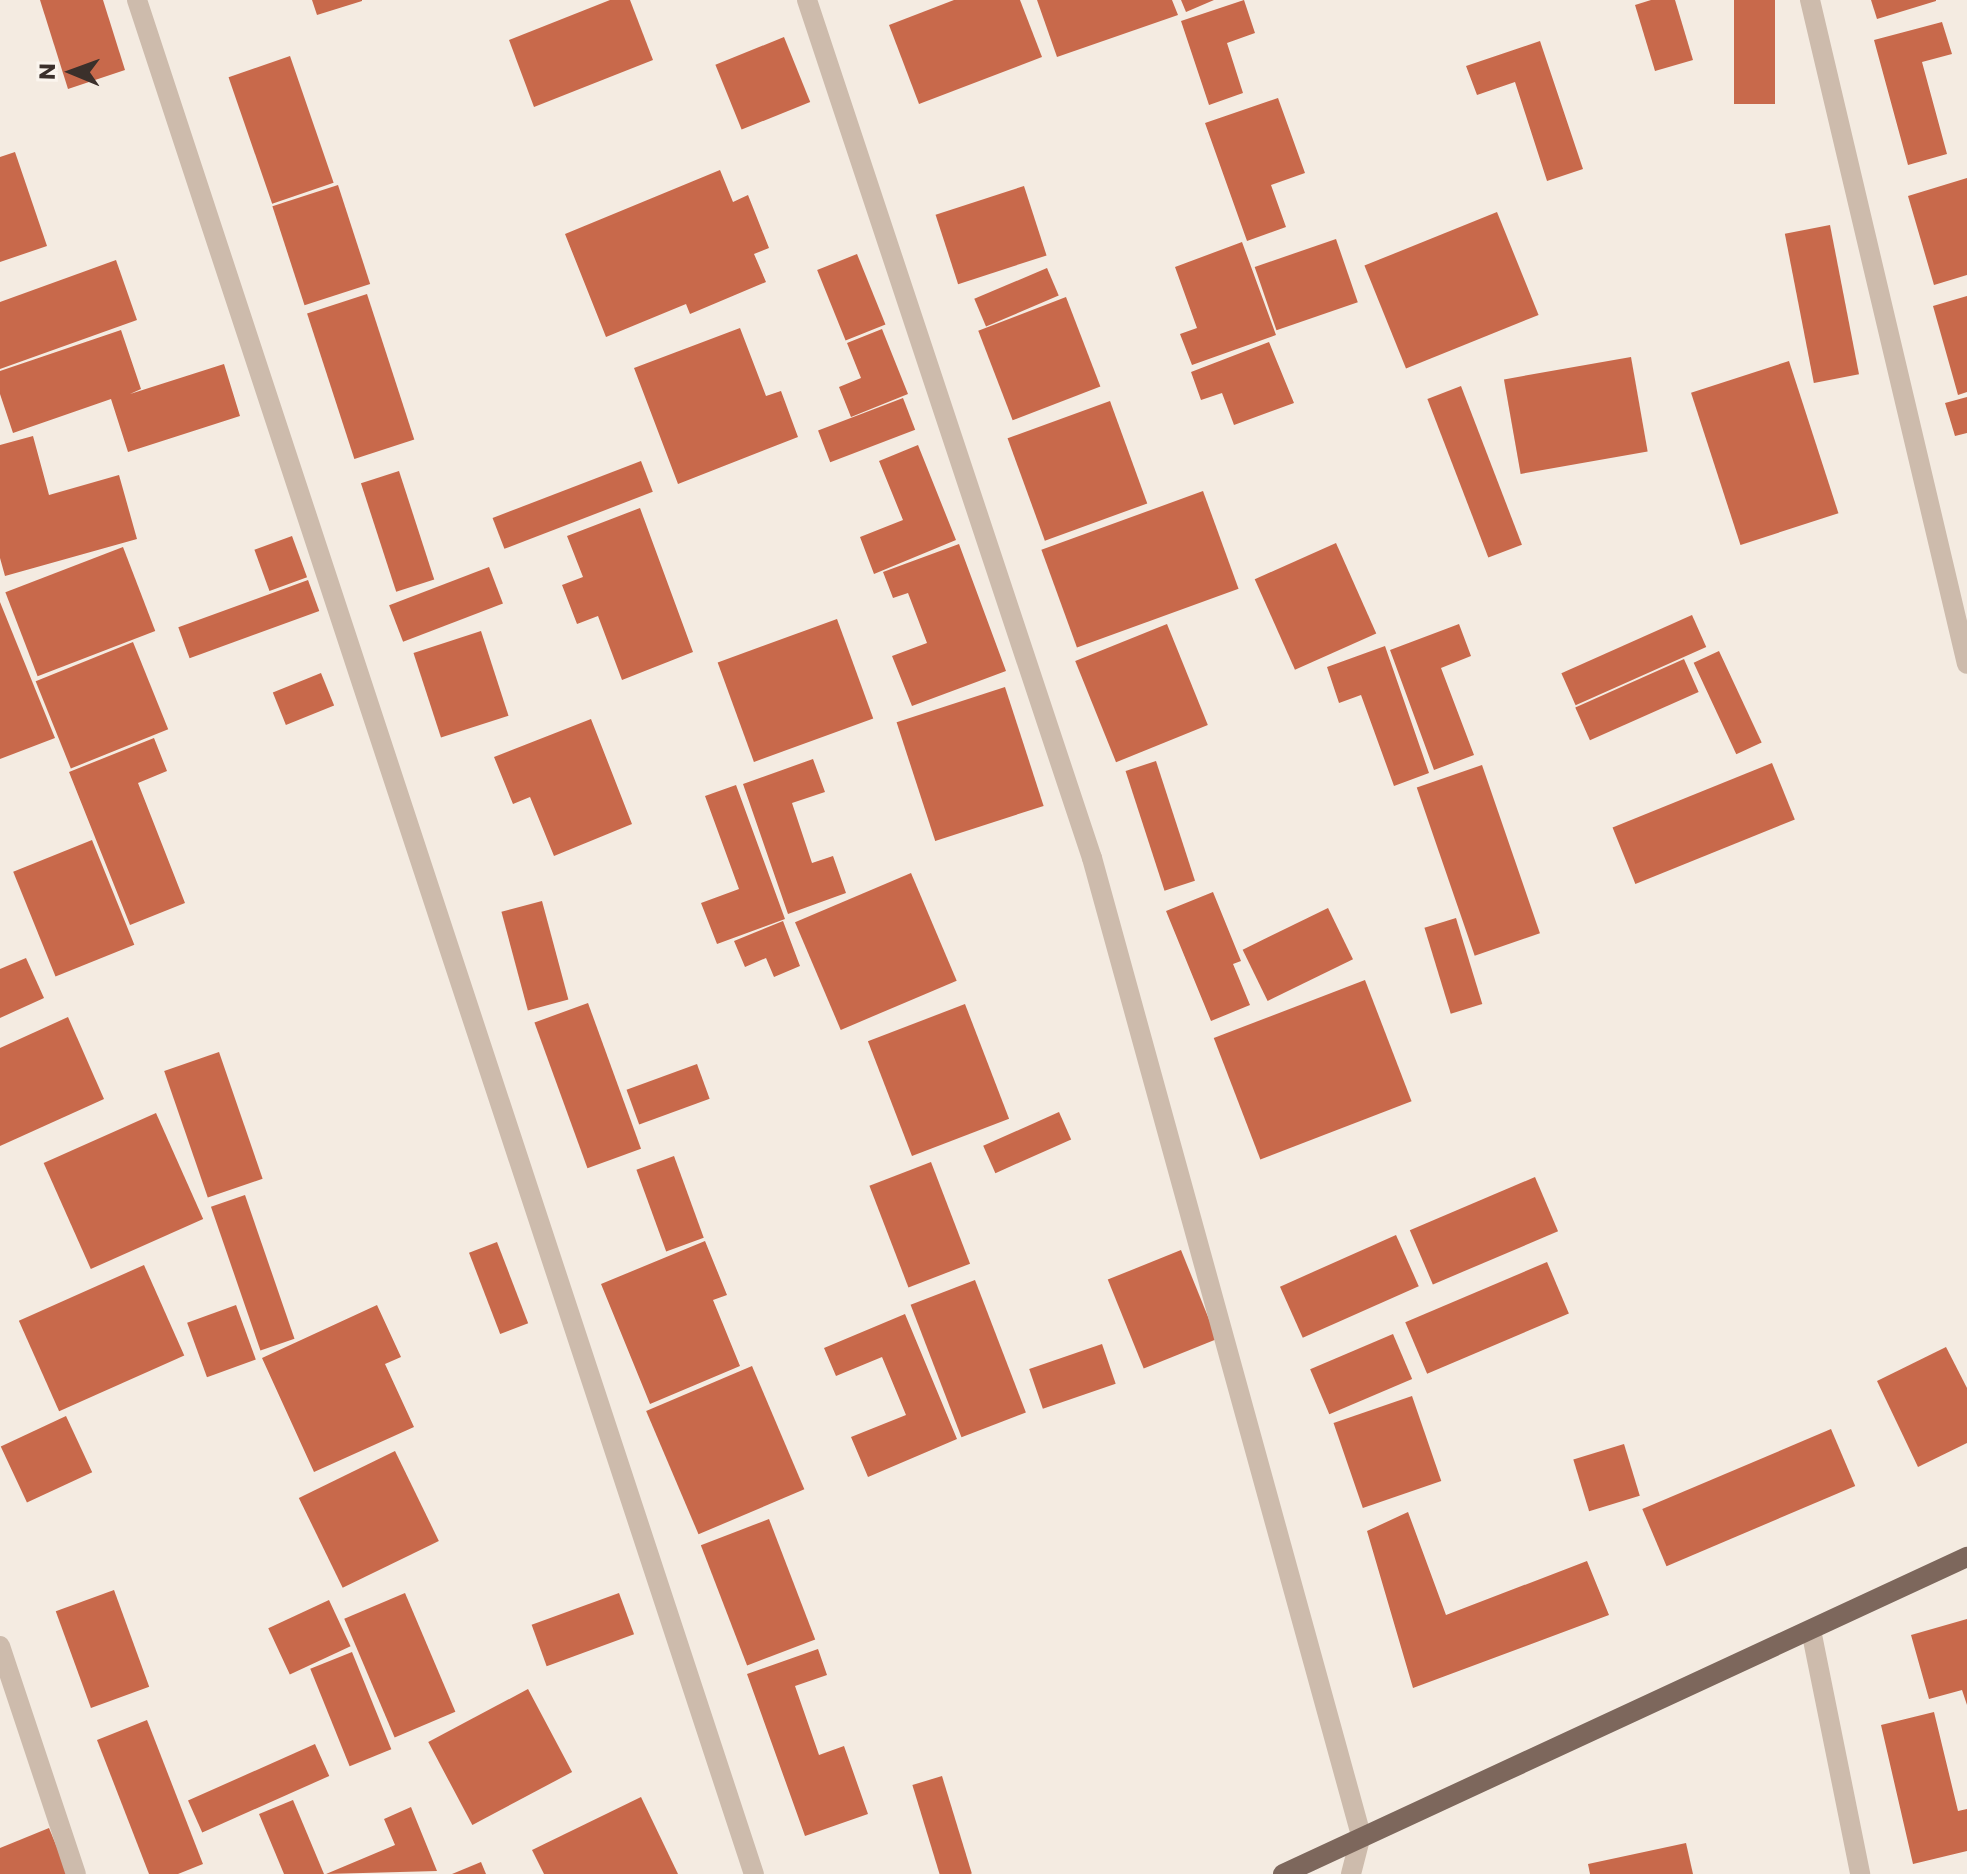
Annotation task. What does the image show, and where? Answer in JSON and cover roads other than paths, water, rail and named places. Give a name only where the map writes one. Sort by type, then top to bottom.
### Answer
[{"type":"main road","points":[[1283,1874],[1361,1835],[1967,1557]]},
{"type":"street","points":[[137,0],[754,1874]]},
{"type":"street","points":[[807,0],[1092,858],[1361,1835],[1351,1874]]},
{"type":"street","points":[[1810,0],[1967,664]]},
{"type":"street","points":[[1811,1630],[1860,1874]]},
{"type":"street","points":[[0,1646],[76,1874]]}]
